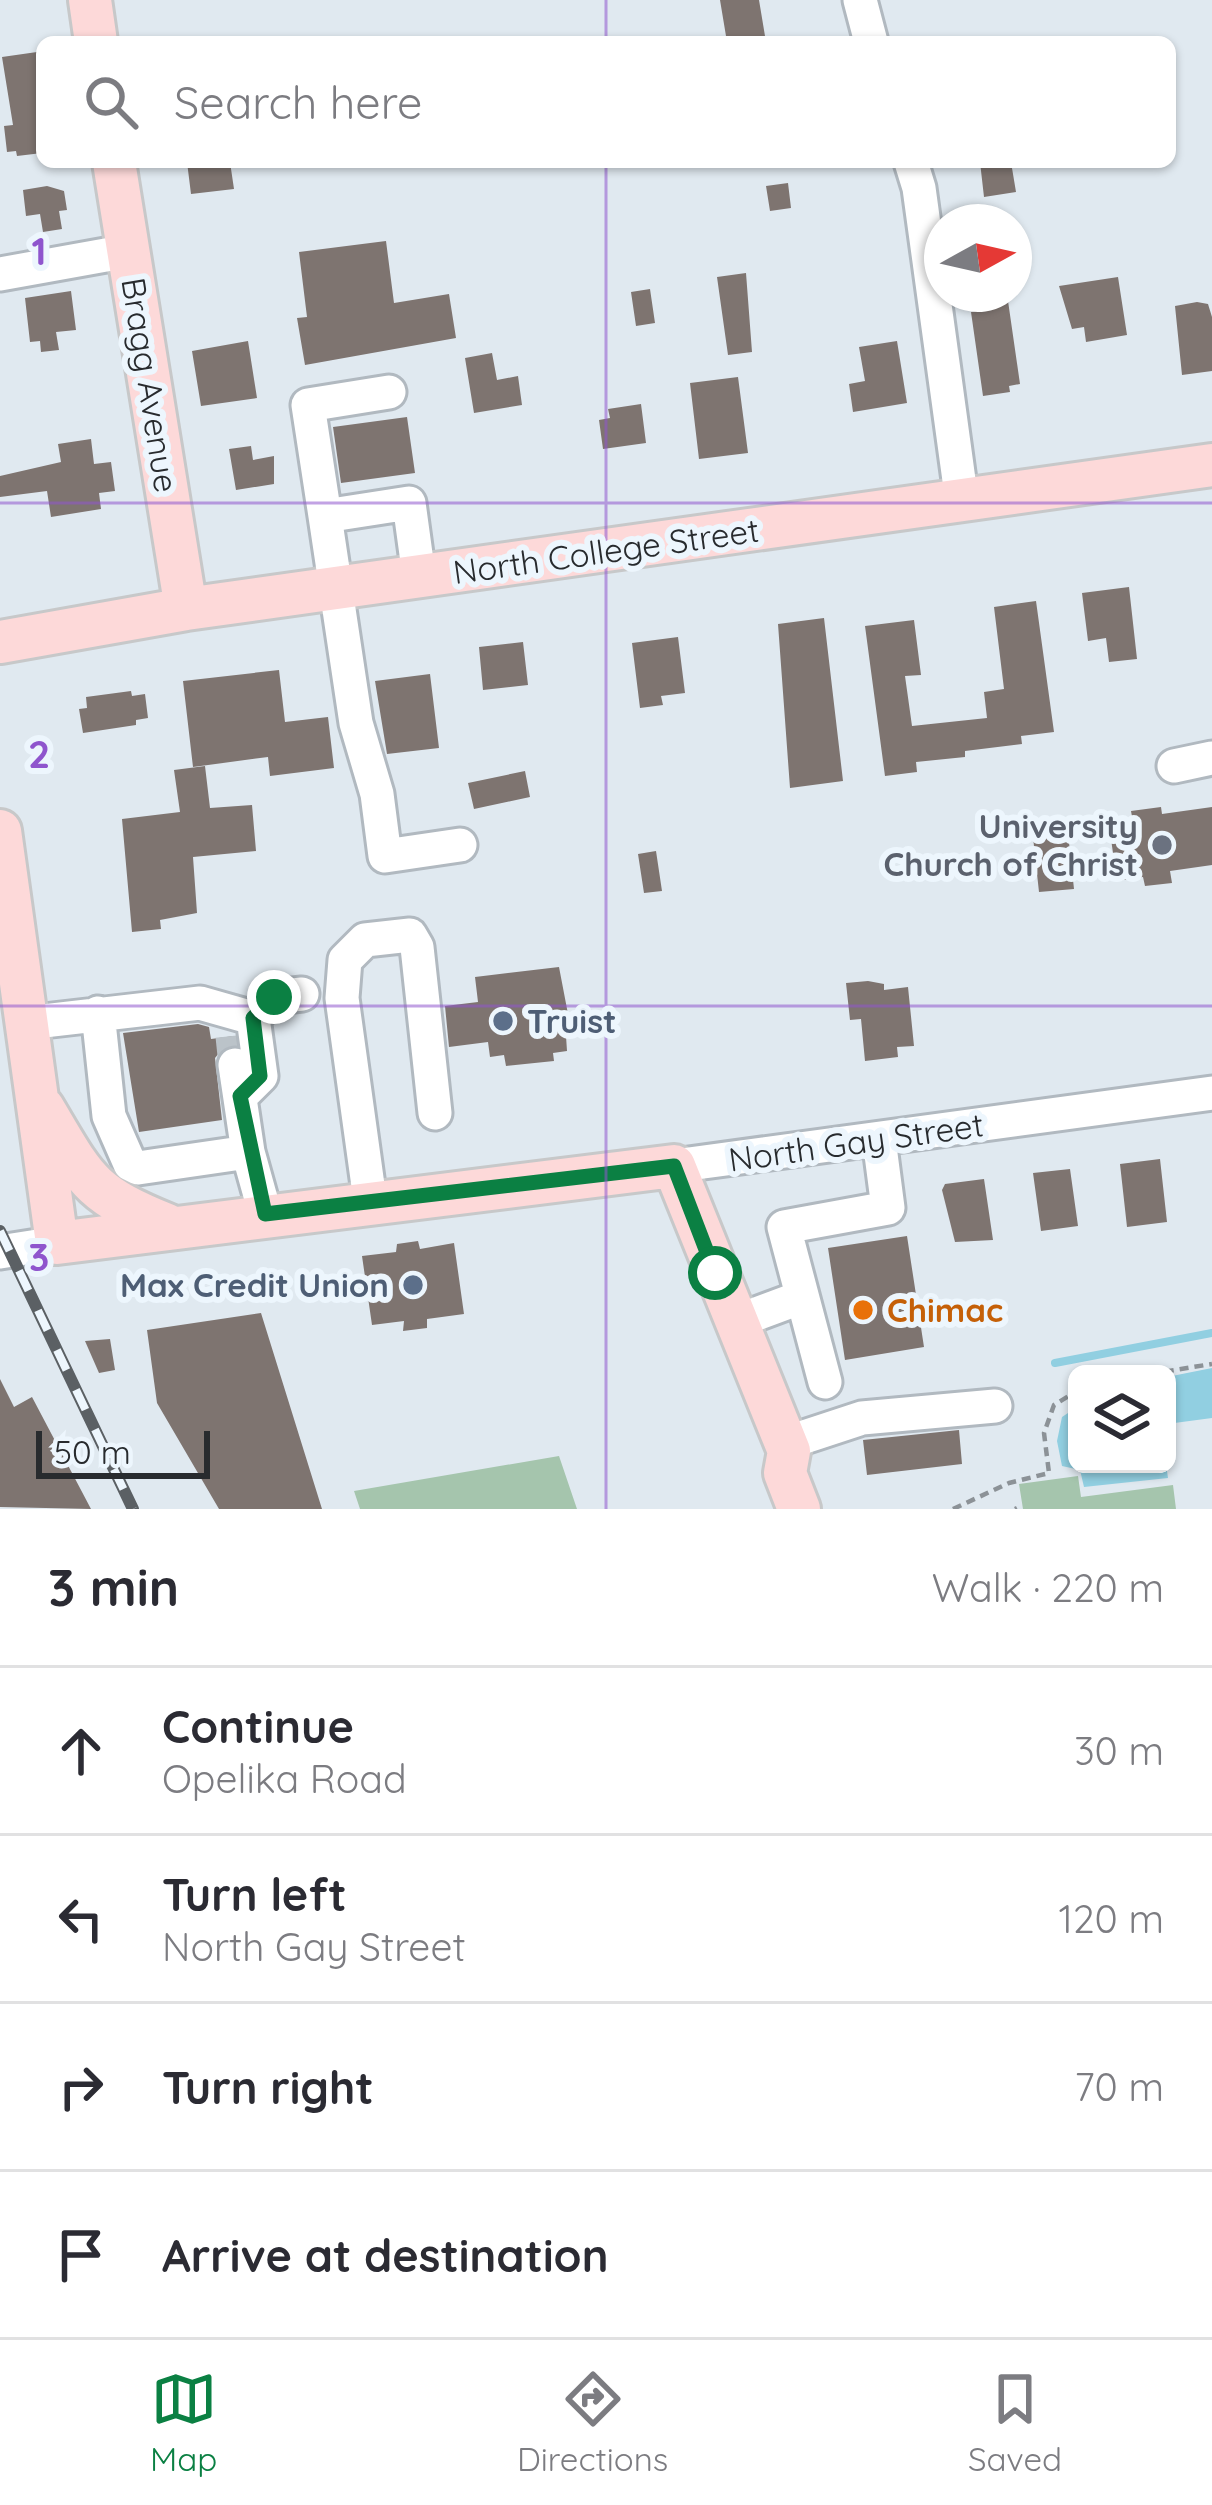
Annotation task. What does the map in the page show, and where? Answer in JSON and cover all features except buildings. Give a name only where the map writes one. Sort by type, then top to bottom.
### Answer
[{"type":"main road","points":[[90,0],[95,36]]},
{"type":"main road","name":"Bragg Avenue","points":[[115,168],[186,609]]},
{"type":"main road","name":"North College Street","points":[[0,642],[186,609],[1212,465]]},
{"type":"main road","points":[[0,831],[6,936],[26,1023],[57,1243]]},
{"type":"main road","points":[[33,1090],[88,1182],[112,1203],[168,1226]]},
{"type":"main road","points":[[674,1166],[787,1447],[784,1473],[799,1509]]},
{"type":"main road","name":"North Gay Street","points":[[57,1243],[370,1200],[674,1166]]},
{"type":"main road","points":[[787,1447],[807,1462],[828,1509]]},
{"type":"street","points":[[860,0],[869,36]]},
{"type":"street","points":[[912,168],[919,188],[962,502]]},
{"type":"street","points":[[0,274],[128,251]]},
{"type":"street","points":[[389,392],[308,405],[335,588],[385,856],[460,845]]},
{"type":"street","points":[[325,516],[409,503],[419,576]]},
{"type":"street","points":[[1174,766],[1212,758]]},
{"type":"street","points":[[370,1200],[342,998],[345,960],[365,940],[410,935],[417,946],[434,1113]]},
{"type":"street","points":[[238,1045],[274,997],[302,994]]},
{"type":"street","points":[[26,1023],[200,1003],[238,1045],[248,1152],[265,1214]]},
{"type":"street","points":[[98,1013],[109,1116],[130,1164],[138,1168],[248,1152]]},
{"type":"street","name":"North Gay Street","points":[[674,1166],[1212,1093]]},
{"type":"street","points":[[825,1382],[784,1227],[888,1208],[879,1138]]},
{"type":"street","name":"North Gay Street","points":[[0,1252],[57,1243]]},
{"type":"street","points":[[735,1322],[802,1297]]},
{"type":"street","points":[[787,1447],[862,1418],[954,1405],[994,1406]]},
{"type":"path","points":[[1176,1370],[1212,1364]]},
{"type":"path","points":[[953,1509],[1009,1483],[1049,1473],[1045,1433],[1054,1405],[1068,1396]]},
{"type":"green space","points":[[559,1456],[577,1509],[360,1509],[354,1491]]},
{"type":"green space","points":[[1078,1476],[1081,1497],[1173,1485],[1176,1509],[1023,1509],[1019,1484]]},
{"type":"water","points":[[1212,1368],[1212,1418],[1176,1423],[1176,1375]]},
{"type":"water","points":[[1068,1413],[1068,1467],[1062,1466],[1057,1441],[1062,1417]]},
{"type":"water","points":[[1081,1473],[1167,1473],[1168,1478],[1084,1487]]},
{"type":"waterway","points":[[1055,1363],[1212,1333]]},
{"type":"tunnel","points":[[232,1036],[235,1065]]},
{"type":"railway","points":[[0,1231],[133,1509]]},
{"type":"place","name":"University Church of Christ","points":[[1162,845]]},
{"type":"place","name":"Truist","points":[[503,1021]]},
{"type":"place","name":"Max Credit Union","points":[[413,1285]]},
{"type":"place","name":"Chimac","points":[[863,1310]]},
{"type":"route","points":[[274,997],[253,1018],[260,1076],[240,1096],[248,1152],[265,1214],[674,1166],[715,1273]]}]
